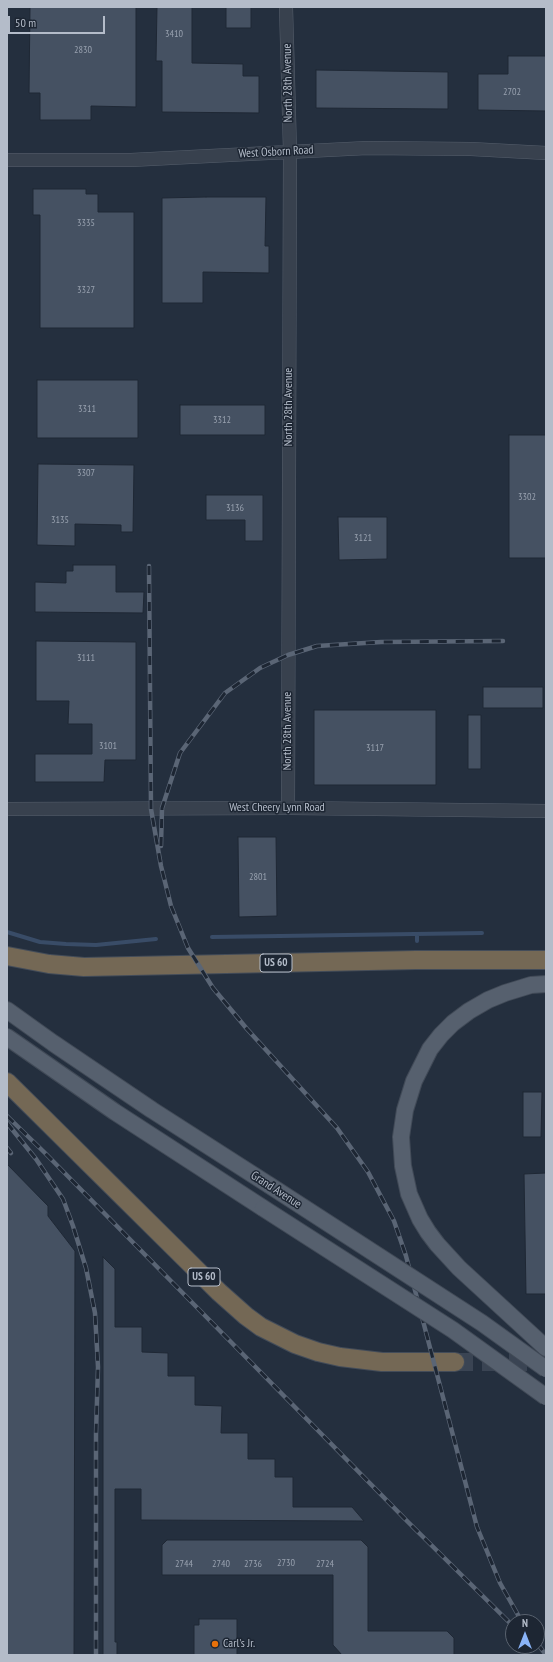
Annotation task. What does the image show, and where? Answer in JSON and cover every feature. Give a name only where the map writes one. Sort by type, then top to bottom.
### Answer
[{"type":"highway","name":"US 60","points":[[7,956],[49,964],[84,966],[408,960],[546,960]]},
{"type":"highway","name":"US 60","points":[[7,1082],[219,1292],[261,1327],[295,1344],[318,1352],[340,1357],[382,1362],[455,1362]]},
{"type":"main road","points":[[546,984],[531,985],[493,997],[469,1011],[453,1023],[430,1049],[420,1066],[408,1095],[402,1137],[403,1166],[409,1194],[420,1219],[437,1244],[459,1268],[546,1348]]},
{"type":"main road","name":"Grand Avenue","points":[[7,1010],[146,1106],[482,1323],[546,1369]]},
{"type":"main road","name":"Grand Avenue","points":[[7,1037],[103,1104],[453,1330],[546,1397]]},
{"type":"street","name":"North 28th Avenue","points":[[286,7],[290,151],[288,808]]},
{"type":"street","name":"West Osborn Road","points":[[7,160],[131,160],[367,148],[471,149],[546,153]]},
{"type":"street","name":"West Cheery Lynn Road","points":[[7,809],[288,808],[546,811]]},
{"type":"building","points":[[30,7],[136,7],[136,107],[91,106],[91,120],[40,120],[40,93],[29,93]]},
{"type":"building","points":[[157,7],[192,7],[192,63],[243,64],[243,76],[259,76],[259,113],[162,112],[162,61],[156,61]]},
{"type":"building","points":[[226,7],[251,7],[251,28],[226,28]]},
{"type":"building","points":[[508,56],[546,56],[546,111],[478,110],[478,74],[508,74]]},
{"type":"building","points":[[316,70],[448,72],[448,109],[316,108]]},
{"type":"building","points":[[33,189],[86,189],[86,194],[98,194],[98,212],[134,212],[134,328],[40,328],[40,215],[33,215]]},
{"type":"building","points":[[266,197],[265,246],[269,246],[269,273],[203,272],[203,303],[162,303],[162,198]]},
{"type":"building","points":[[37,380],[138,380],[138,438],[37,438]]},
{"type":"building","points":[[180,405],[265,405],[265,435],[180,435]]},
{"type":"building","points":[[509,435],[546,435],[546,558],[509,558]]},
{"type":"building","points":[[38,464],[134,465],[133,532],[121,532],[121,525],[75,524],[75,546],[37,545]]},
{"type":"building","points":[[206,495],[263,495],[263,541],[245,541],[245,520],[206,520]]},
{"type":"building","points":[[338,517],[387,517],[387,559],[339,560]]},
{"type":"building","points":[[73,565],[116,565],[116,592],[144,592],[143,613],[35,612],[35,582],[66,583],[66,571],[73,571]]},
{"type":"building","points":[[36,641],[136,642],[136,760],[105,760],[104,782],[35,782],[35,754],[92,754],[92,724],[68,724],[69,701],[36,701]]},
{"type":"building","points":[[483,687],[543,687],[543,708],[483,708]]},
{"type":"building","points":[[314,710],[436,710],[436,785],[314,785]]},
{"type":"building","points":[[468,715],[481,715],[481,769],[468,769]]},
{"type":"building","points":[[238,837],[276,837],[277,916],[239,917]]},
{"type":"building","points":[[523,1092],[542,1092],[541,1137],[523,1137]]},
{"type":"building","points":[[7,1164],[48,1206],[48,1216],[75,1251],[74,1655],[7,1655]]},
{"type":"building","points":[[546,1173],[546,1294],[526,1294],[524,1174]]},
{"type":"building","points":[[103,1257],[115,1269],[115,1327],[142,1327],[142,1352],[168,1353],[168,1376],[195,1376],[195,1405],[222,1406],[221,1433],[248,1433],[248,1459],[275,1459],[275,1477],[293,1477],[293,1507],[352,1507],[364,1521],[141,1520],[141,1489],[115,1489],[115,1642],[117,1642],[117,1655],[103,1655]]},
{"type":"building","points":[[167,1540],[361,1540],[368,1547],[368,1631],[447,1631],[454,1638],[454,1655],[342,1655],[333,1645],[333,1575],[162,1575],[162,1545]]},
{"type":"building","points":[[199,1619],[237,1619],[237,1655],[194,1655],[194,1625],[199,1625]]},
{"type":"waterway","points":[[7,932],[40,942],[66,944],[96,945],[156,939]]},
{"type":"waterway","points":[[212,937],[482,933]]},
{"type":"waterway","points":[[417,934],[417,941]]},
{"type":"tunnel","points":[[455,1362],[546,1362]]},
{"type":"railway","points":[[149,566],[151,809],[161,866],[171,906],[188,948],[213,988],[247,1029],[337,1128],[368,1172],[394,1221],[406,1256],[477,1527],[500,1583],[517,1614]]},
{"type":"railway","points":[[161,846],[162,808],[180,753],[225,693],[260,668],[288,655],[317,646],[381,642],[503,641]]},
{"type":"railway","points":[[7,1116],[409,1523],[505,1618]]},
{"type":"railway","points":[[7,1123],[36,1159],[63,1199],[86,1268],[95,1313],[98,1367],[96,1434],[96,1655]]},
{"type":"railway","points":[[7,1148],[11,1153]]},
{"type":"place","name":"Carl's Jr.","points":[[215,1644]]}]
